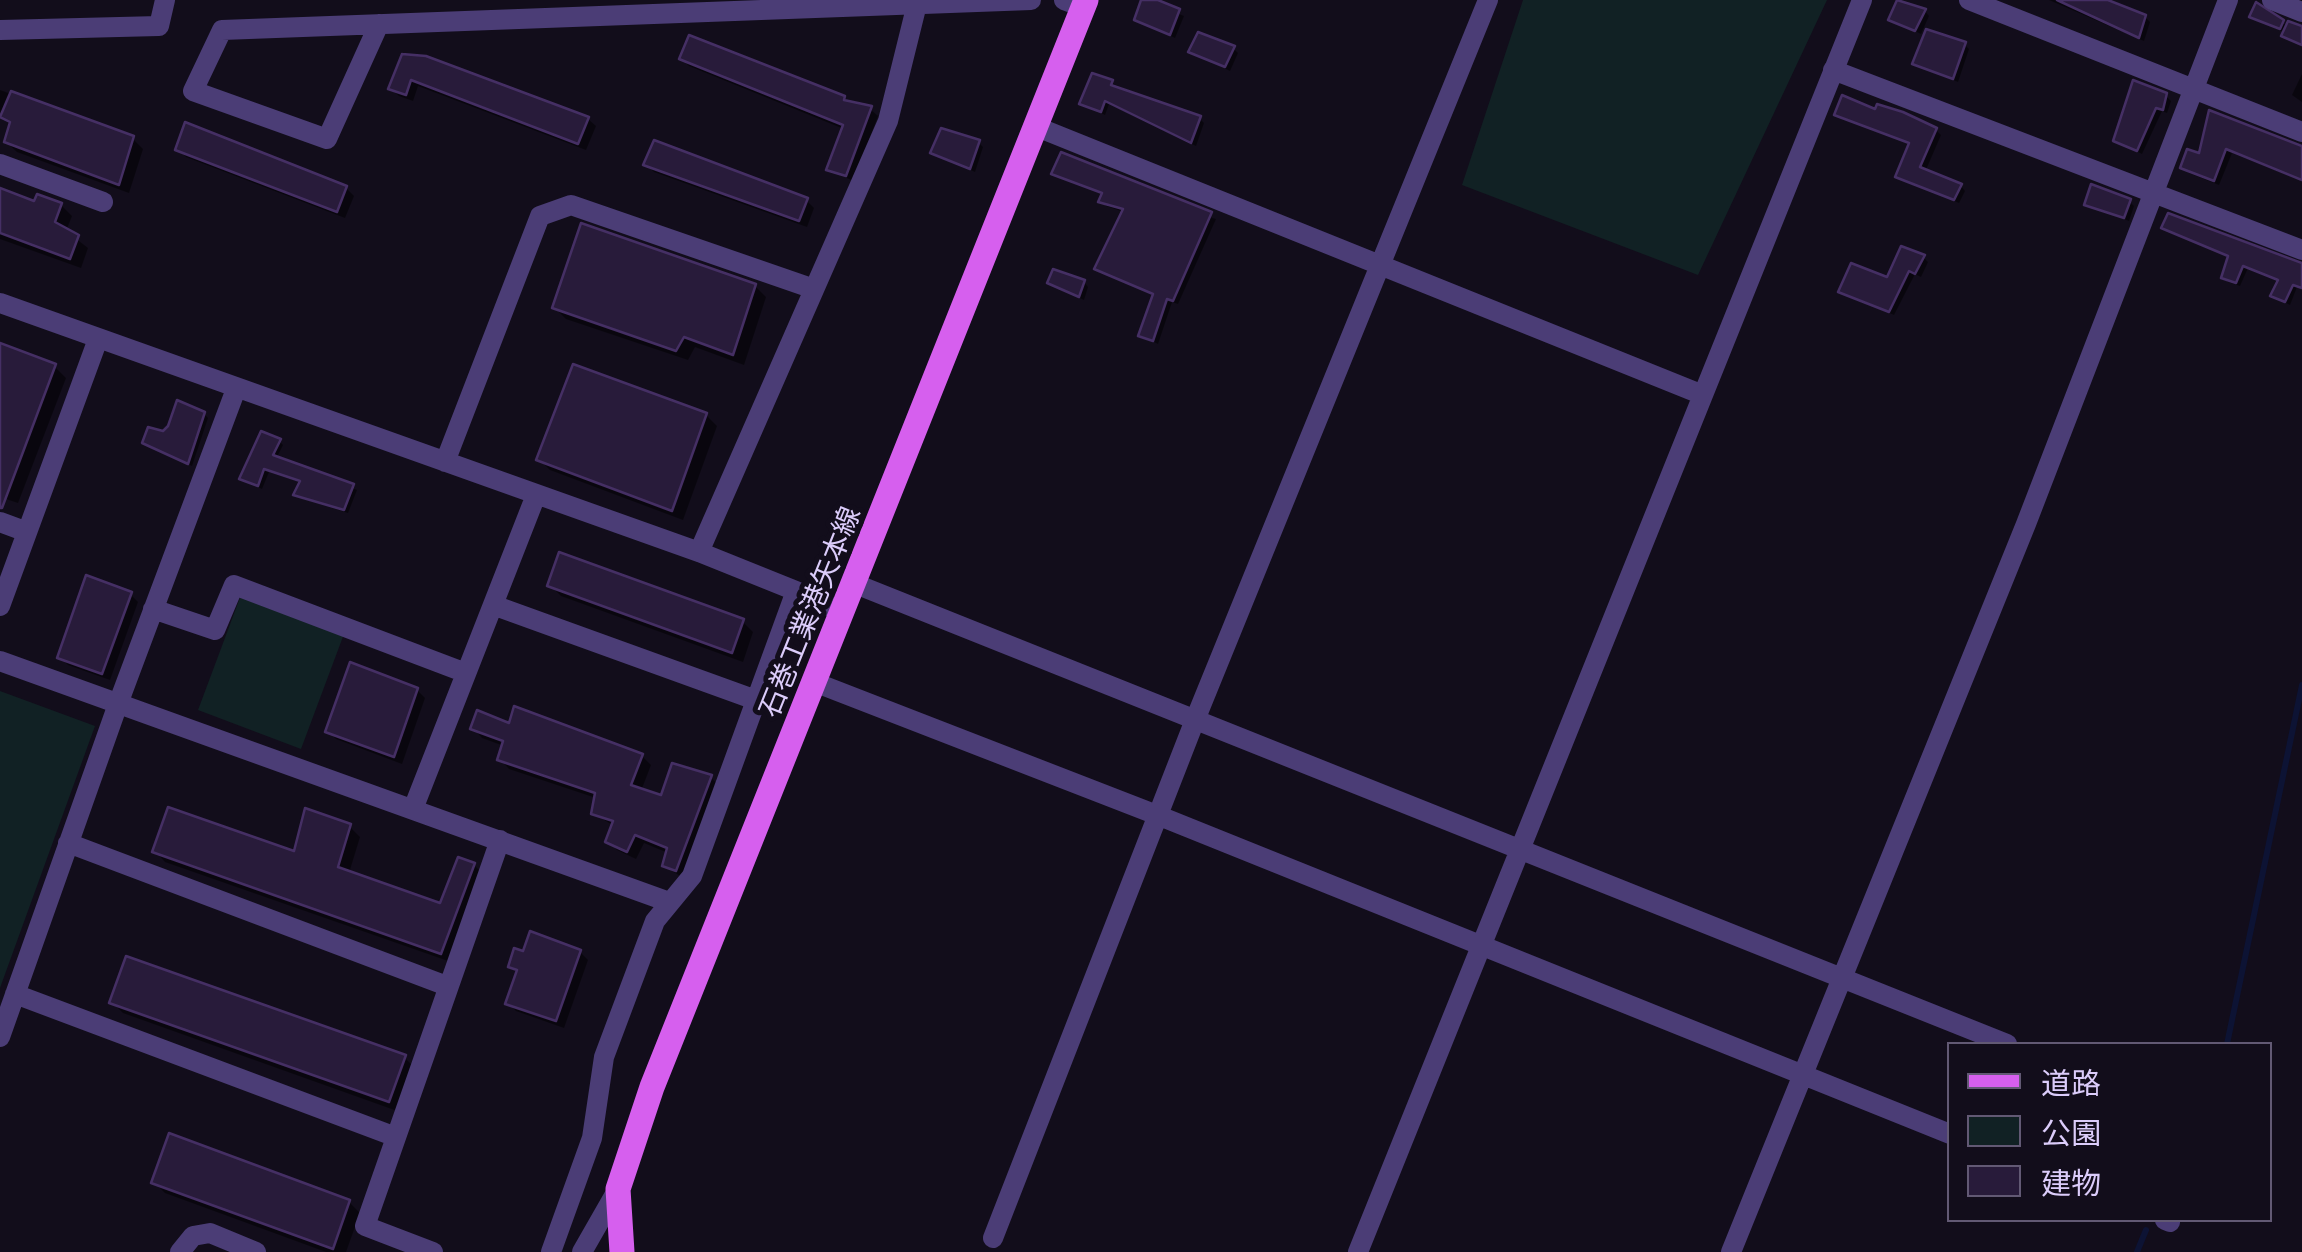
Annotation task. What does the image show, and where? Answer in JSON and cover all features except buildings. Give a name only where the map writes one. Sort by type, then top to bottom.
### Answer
[{"type":"main road","name":"石巻工業港矢本線","points":[[622,1252],[618,1188],[652,1087],[1038,127],[1078,2]]},
{"type":"street","points":[[0,30],[159,26],[165,0]]},
{"type":"street","points":[[379,24],[327,139],[193,91],[222,30],[379,24],[917,4],[1030,0]]},
{"type":"street","points":[[993,1238],[1157,814],[1488,0]]},
{"type":"street","points":[[1358,1252],[1479,943],[1862,0]]},
{"type":"street","points":[[1968,0],[2302,132]]},
{"type":"street","points":[[1731,1252],[2026,524],[2228,0]]},
{"type":"street","points":[[2272,0],[2302,12]]},
{"type":"street","points":[[699,552],[888,120],[917,4]]},
{"type":"street","points":[[1833,70],[2302,250]]},
{"type":"street","points":[[1038,127],[1702,394]]},
{"type":"street","points":[[0,164],[103,202]]},
{"type":"street","points":[[445,462],[540,216],[571,205],[814,289]]},
{"type":"street","points":[[0,303],[699,552],[842,612]]},
{"type":"street","points":[[0,606],[98,338]]},
{"type":"street","points":[[0,1037],[118,704],[236,389]]},
{"type":"street","points":[[413,810],[536,495]]},
{"type":"street","points":[[0,522],[27,532]]},
{"type":"street","points":[[854,584],[2002,1042]]},
{"type":"street","points":[[153,609],[215,630],[234,585],[466,674]]},
{"type":"street","points":[[552,1252],[592,1138],[604,1057],[655,922],[692,876],[753,699],[796,591]]},
{"type":"street","points":[[493,605],[753,699]]},
{"type":"street","points":[[0,661],[669,902]]},
{"type":"street","points":[[814,682],[1157,814],[1947,1133]]},
{"type":"street","points":[[433,1252],[365,1226],[500,840]]},
{"type":"street","points":[[68,844],[447,986]]},
{"type":"street","points":[[15,994],[396,1137]]},
{"type":"street","points":[[582,1252],[618,1188]]},
{"type":"street","points":[[180,1252],[193,1236],[210,1234],[256,1252]]},
{"type":"green space","points":[[1523,0],[1827,0],[1698,275],[1462,185]]},
{"type":"green space","points":[[241,595],[344,634],[301,749],[198,710]]},
{"type":"green space","points":[[0,691],[95,726],[0,988]]},
{"type":"waterway","points":[[2227,1042],[2302,685]]},
{"type":"waterway","points":[[2137,1252],[2146,1230]]}]
